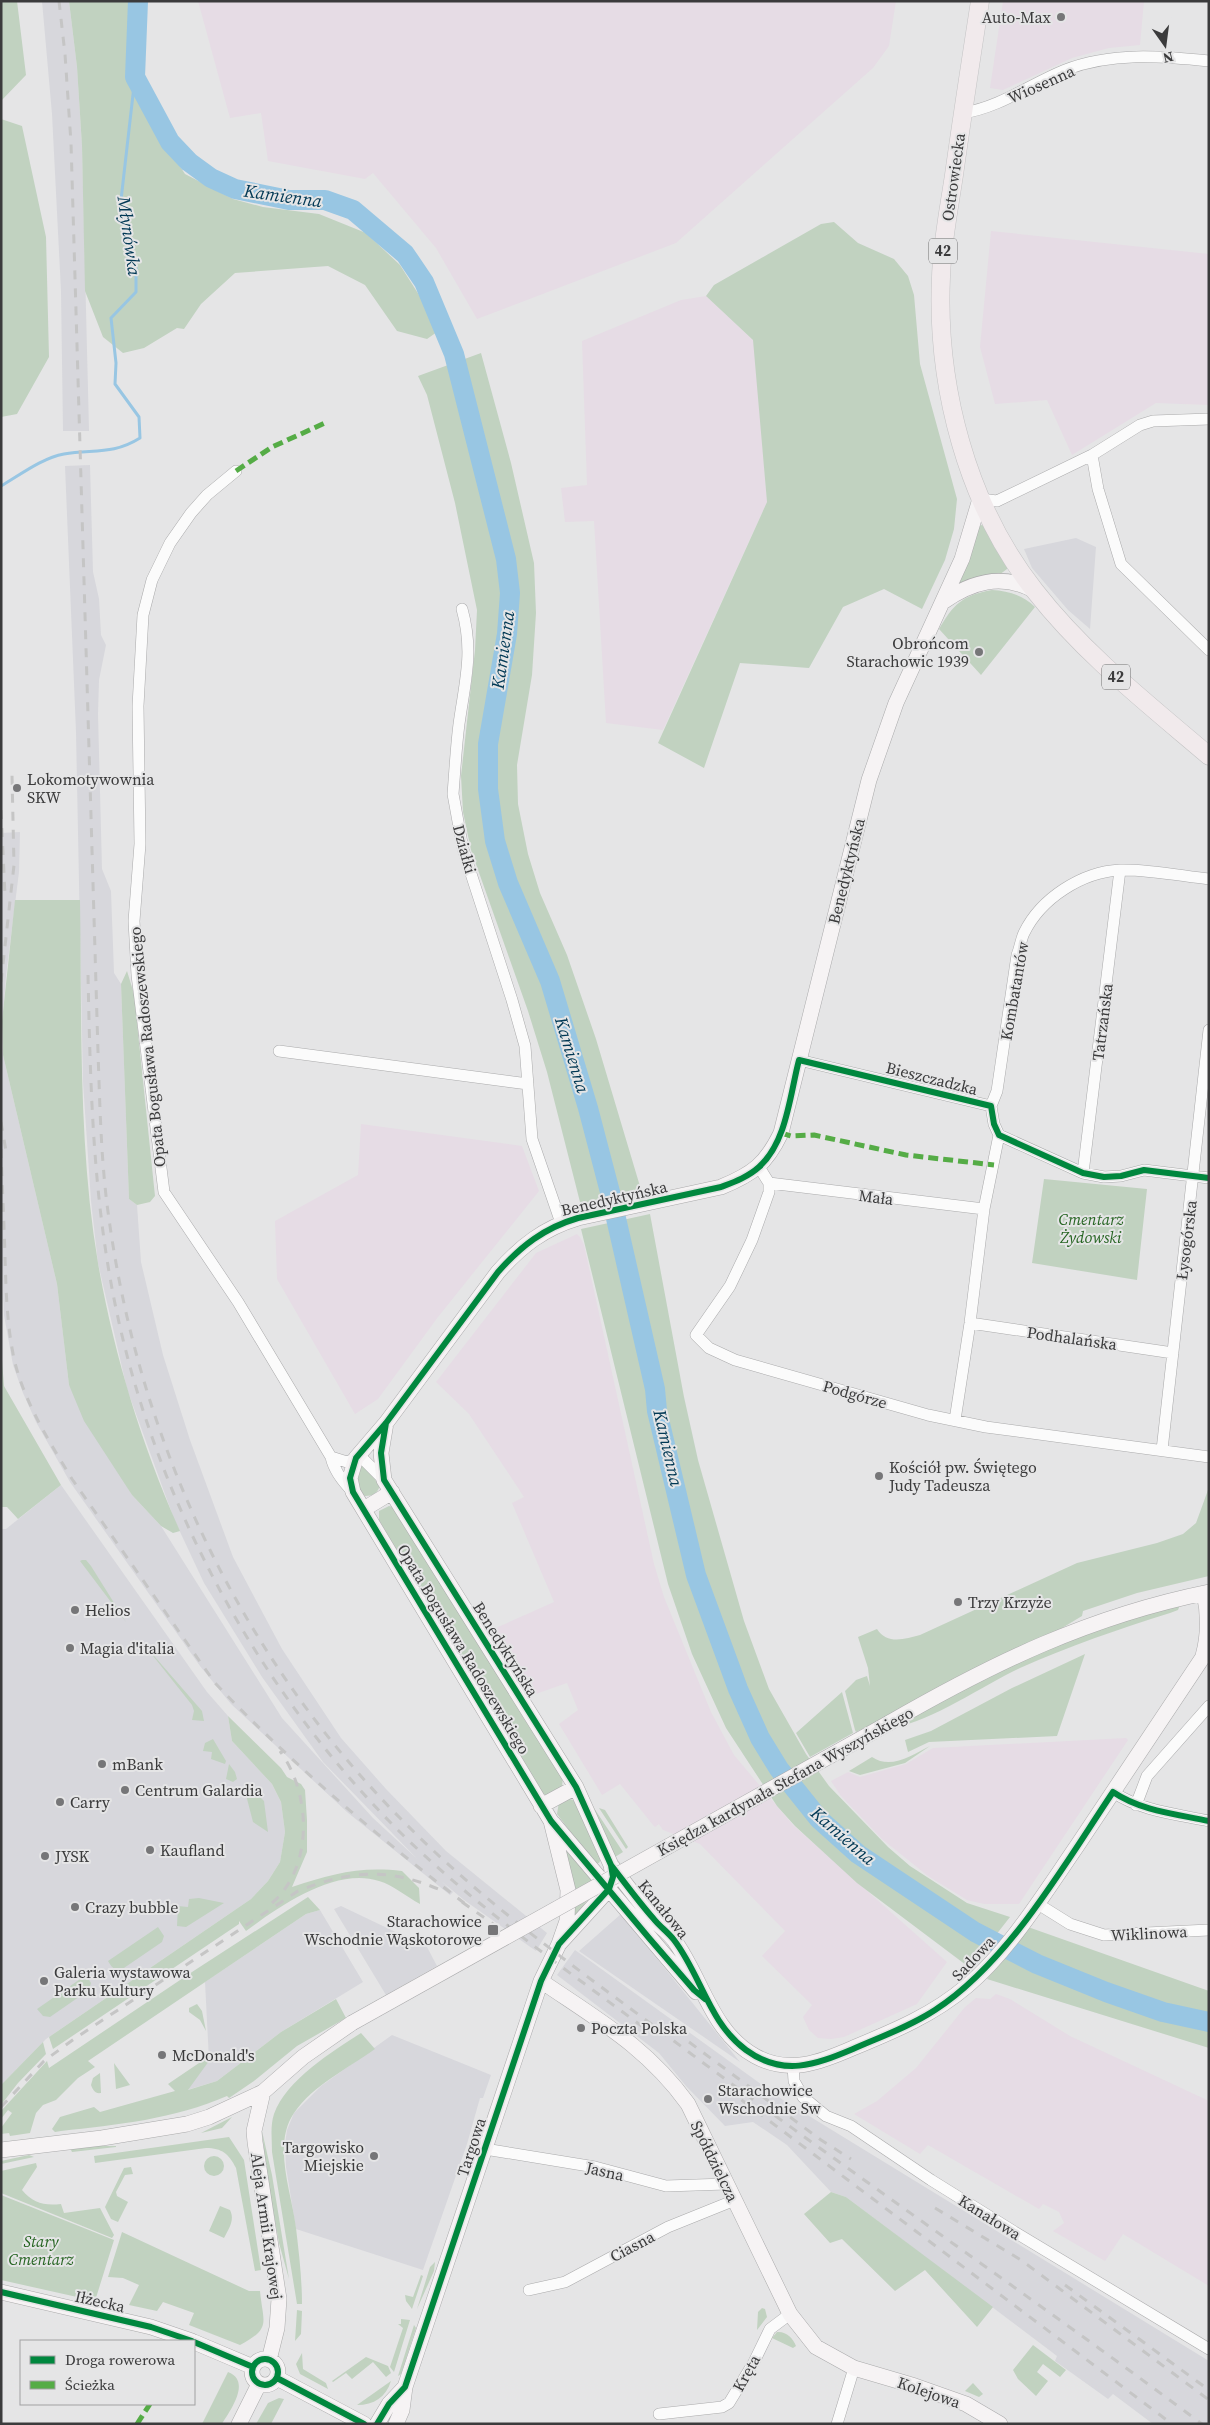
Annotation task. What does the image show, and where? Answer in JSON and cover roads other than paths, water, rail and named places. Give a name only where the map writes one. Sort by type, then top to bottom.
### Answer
[{"type":"main road","name":"Ostrowiecka","points":[[980,1],[945,234],[941,276],[943,350],[948,388],[957,427],[980,499]]},
{"type":"main road","name":"42","points":[[980,499],[1001,540],[1034,590],[1074,636],[1112,673],[1209,756]]},
{"type":"street","name":"Wiosenna","points":[[963,113],[998,104],[1066,70],[1096,62],[1126,57],[1162,56],[1209,61]]},
{"type":"street","points":[[980,499],[996,501],[1092,455],[1140,425],[1153,421],[1209,420]]},
{"type":"street","points":[[1092,455],[1098,489],[1121,564],[1209,650]]},
{"type":"street","name":"Opata Bogusława Radoszewskiego","points":[[236,471],[202,501],[170,543],[152,580],[143,614],[138,706],[140,844],[134,921],[136,975],[164,1192],[238,1302],[331,1457],[343,1482],[353,1492],[364,1509],[551,1821],[568,1890],[567,1921],[559,1944]]},
{"type":"street","name":"Benedyktyńska","points":[[353,1492],[350,1478],[356,1458],[386,1423],[498,1272],[516,1252],[536,1235],[578,1218],[721,1187],[742,1179],[759,1168],[772,1152],[781,1133],[869,780],[896,703],[967,545],[980,499]]},
{"type":"street","points":[[942,603],[968,586],[982,582],[1018,582],[1034,590]]},
{"type":"street","name":"Działki","points":[[462,609],[470,653],[459,726],[453,794],[454,804],[463,849],[525,1046],[532,1139],[562,1223]]},
{"type":"street","name":"Kombatantów","points":[[991,1106],[997,1091],[1017,955],[1024,933],[1034,916],[1051,899],[1070,885],[1097,874],[1120,870],[1209,879]]},
{"type":"street","name":"Tatrzańska","points":[[1083,1173],[1120,870]]},
{"type":"street","name":"Łysogórska","points":[[1162,1450],[1209,1030]]},
{"type":"street","points":[[282,1051],[528,1084]]},
{"type":"street","name":"Bieszczadzka","points":[[798,1060],[991,1106],[994,1124],[999,1135]]},
{"type":"street","points":[[955,1420],[970,1323],[984,1210],[999,1135],[1083,1173],[1104,1177],[1121,1176],[1144,1170],[1209,1178]]},
{"type":"street","points":[[759,1168],[769,1183]]},
{"type":"street","name":"Mała","points":[[769,1183],[984,1210]]},
{"type":"street","name":"Podgórze","points":[[769,1183],[768,1192],[752,1240],[730,1286],[696,1335],[709,1348],[735,1360],[928,1415],[986,1427],[1209,1457]]},
{"type":"street","name":"Podhalańska","points":[[970,1323],[1173,1353]]},
{"type":"street","name":"Benedyktyńska","points":[[386,1423],[381,1453],[388,1486],[576,1787],[611,1865],[612,1877],[609,1889]]},
{"type":"street","points":[[331,1457],[347,1462],[356,1458],[364,1460],[388,1486],[364,1509]]},
{"type":"street","name":"Sadowa","points":[[767,2061],[793,2066],[822,2062],[910,2024],[948,2001],[978,1976],[1038,1904],[1206,1653],[1208,1620],[1206,1592]]},
{"type":"street","name":"Księdza kardynała Stefana Wyszyńskiego","points":[[1,2150],[24,2149],[187,2124],[221,2113],[263,2092],[303,2057],[352,2023],[999,1663],[1072,1631],[1150,1606],[1206,1592]]},
{"type":"street","points":[[1136,1806],[1147,1776],[1209,1706]]},
{"type":"street","points":[[541,1806],[576,1787]]},
{"type":"street","points":[[1113,1792],[1136,1806],[1209,1821]]},
{"type":"street","name":"Kanałowa","points":[[551,1821],[648,1938],[694,1990],[705,1999]]},
{"type":"street","name":"Kanałowa","points":[[611,1865],[654,1920],[674,1940],[705,1999],[738,2043],[752,2054],[767,2061]]},
{"type":"street","name":"Targowa","points":[[396,2424],[402,2410],[405,2387],[541,1982],[559,1944],[609,1889]]},
{"type":"street","name":"Wiklinowa","points":[[1038,1904],[1070,1924],[1104,1935],[1209,1930]]},
{"type":"street","name":"Spółdzielcza","points":[[541,1982],[620,2035],[650,2058],[670,2080],[688,2104],[790,2314],[816,2346],[854,2368]]},
{"type":"street","name":"Kanałowa","points":[[793,2066],[794,2081],[803,2097],[826,2116],[851,2126],[931,2180],[1209,2349]]},
{"type":"street","name":"Aleja Armii Krajowej","points":[[263,2092],[254,2132],[278,2300],[277,2328],[269,2360]]},
{"type":"street","name":"Księdza kardynała Stefana Wyszyńskiego","points":[[1,2158],[24,2149]]},
{"type":"street","name":"Jasna","points":[[485,2149],[595,2167],[666,2186],[726,2184]]},
{"type":"street","name":"Ciasna","points":[[529,2290],[565,2282],[668,2227],[735,2200]]},
{"type":"street","name":"Iłżecka","points":[[1,2292],[142,2325],[187,2340]]},
{"type":"street","name":"Kręta","points":[[660,2414],[724,2406],[729,2403],[754,2362],[770,2329],[790,2314]]},
{"type":"street","name":"Iłżecka","points":[[195,2343],[253,2367]]},
{"type":"street","points":[[261,2360],[269,2360],[276,2366],[277,2378],[269,2385],[260,2384],[254,2379],[253,2367],[261,2360]]},
{"type":"street","points":[[837,2424],[854,2368]]},
{"type":"street","name":"Kolejowa","points":[[854,2368],[915,2386],[966,2404],[1000,2424]]},
{"type":"street","points":[[277,2378],[364,2424]]},
{"type":"street","points":[[240,2424],[260,2384]]},
{"type":"street","name":"Targowa","points":[[377,2424],[389,2404],[405,2387]]},
{"type":"waterway","name":"Kamienna","points":[[138,1],[135,77],[170,142],[189,162],[211,178],[235,189],[289,200],[325,200],[353,210],[405,254],[424,282],[454,354],[506,559],[510,593],[507,634],[488,744],[488,789],[495,841],[508,883],[550,981],[588,1108],[610,1192],[655,1389],[657,1411],[696,1575],[738,1689],[760,1738],[779,1769],[819,1819],[858,1854],[975,1932],[1037,1964],[1106,1992],[1163,2012],[1209,2022]]},
{"type":"waterway","name":"Młynówka","points":[[1,486],[39,463],[56,456],[103,451],[121,447],[140,438],[139,417],[115,384],[116,363],[111,318],[136,292],[136,268],[121,200],[135,77]]},
{"type":"railway","points":[[59,1],[65,54],[71,143],[98,1052],[104,1178],[124,1305],[147,1390],[175,1472],[210,1551],[252,1627],[300,1700],[354,1768],[414,1832],[479,1892],[548,1947],[690,2053],[1202,2424]]},
{"type":"railway","points":[[1,982],[14,865],[12,775]]},
{"type":"railway","points":[[1,810],[5,895]]},
{"type":"railway","points":[[88,975],[91,1080],[101,1218],[122,1335],[145,1416],[174,1495],[210,1571],[251,1644],[298,1714],[351,1779],[408,1840],[496,1916],[557,1964],[651,2033]]},
{"type":"railway","points":[[1,1122],[7,1157]]},
{"type":"railway","points":[[1,1149],[6,1296],[15,1363],[32,1409],[72,1479],[215,1683],[305,1771],[369,1827],[468,1906]]},
{"type":"railway","points":[[272,1903],[286,1888],[295,1870],[301,1850],[303,1829],[298,1787],[280,1751]]},
{"type":"railway","points":[[1,2107],[44,2061],[74,2039],[298,1891],[334,1879],[368,1874],[402,1877],[438,1889]]},
{"type":"railway","points":[[462,1902],[513,1938]]},
{"type":"railway","points":[[689,2042],[821,2140],[851,2159]]},
{"type":"railway","points":[[727,2089],[1172,2424]]},
{"type":"railway","points":[[935,2208],[1021,2260],[1209,2400]]},
{"type":"railway","points":[[1065,2285],[1209,2390]]},
{"type":"place","name":"Auto-Max","points":[[1061,17]]},
{"type":"place","name":"Obrońcom Starachowic 1939","points":[[979,652]]},
{"type":"place","name":"Lokomotywownia SKW","points":[[17,788]]},
{"type":"place","name":"Kościół pw. Świętego Judy Tadeusza","points":[[879,1476]]},
{"type":"place","name":"Trzy Krzyże","points":[[958,1602]]},
{"type":"place","name":"Helios","points":[[75,1610]]},
{"type":"place","name":"Magia d'italia","points":[[70,1648]]},
{"type":"place","name":"mBank","points":[[102,1764]]},
{"type":"place","name":"Centrum Galardia","points":[[125,1790]]},
{"type":"place","name":"Carry","points":[[60,1802]]},
{"type":"place","name":"Kaufland","points":[[150,1850]]},
{"type":"place","name":"JYSK","points":[[45,1856]]},
{"type":"place","name":"Crazy bubble","points":[[75,1907]]},
{"type":"place","name":"Starachowice Wschodnie Wąskotorowe","points":[[493,1930]]},
{"type":"place","name":"Galeria wystawowa Parku Kultury","points":[[44,1981]]},
{"type":"place","name":"Poczta Polska","points":[[581,2028]]},
{"type":"place","name":"McDonald's","points":[[162,2055]]},
{"type":"place","name":"Starachowice Wschodnie Sw","points":[[708,2099]]},
{"type":"place","name":"Targowisko Miejskie","points":[[374,2156]]},
{"type":"park label","name":"Cmentarz Żydowski","points":[[1091,1228]]},
{"type":"park label","name":"Stary Cmentarz","points":[[41,2250]]}]
